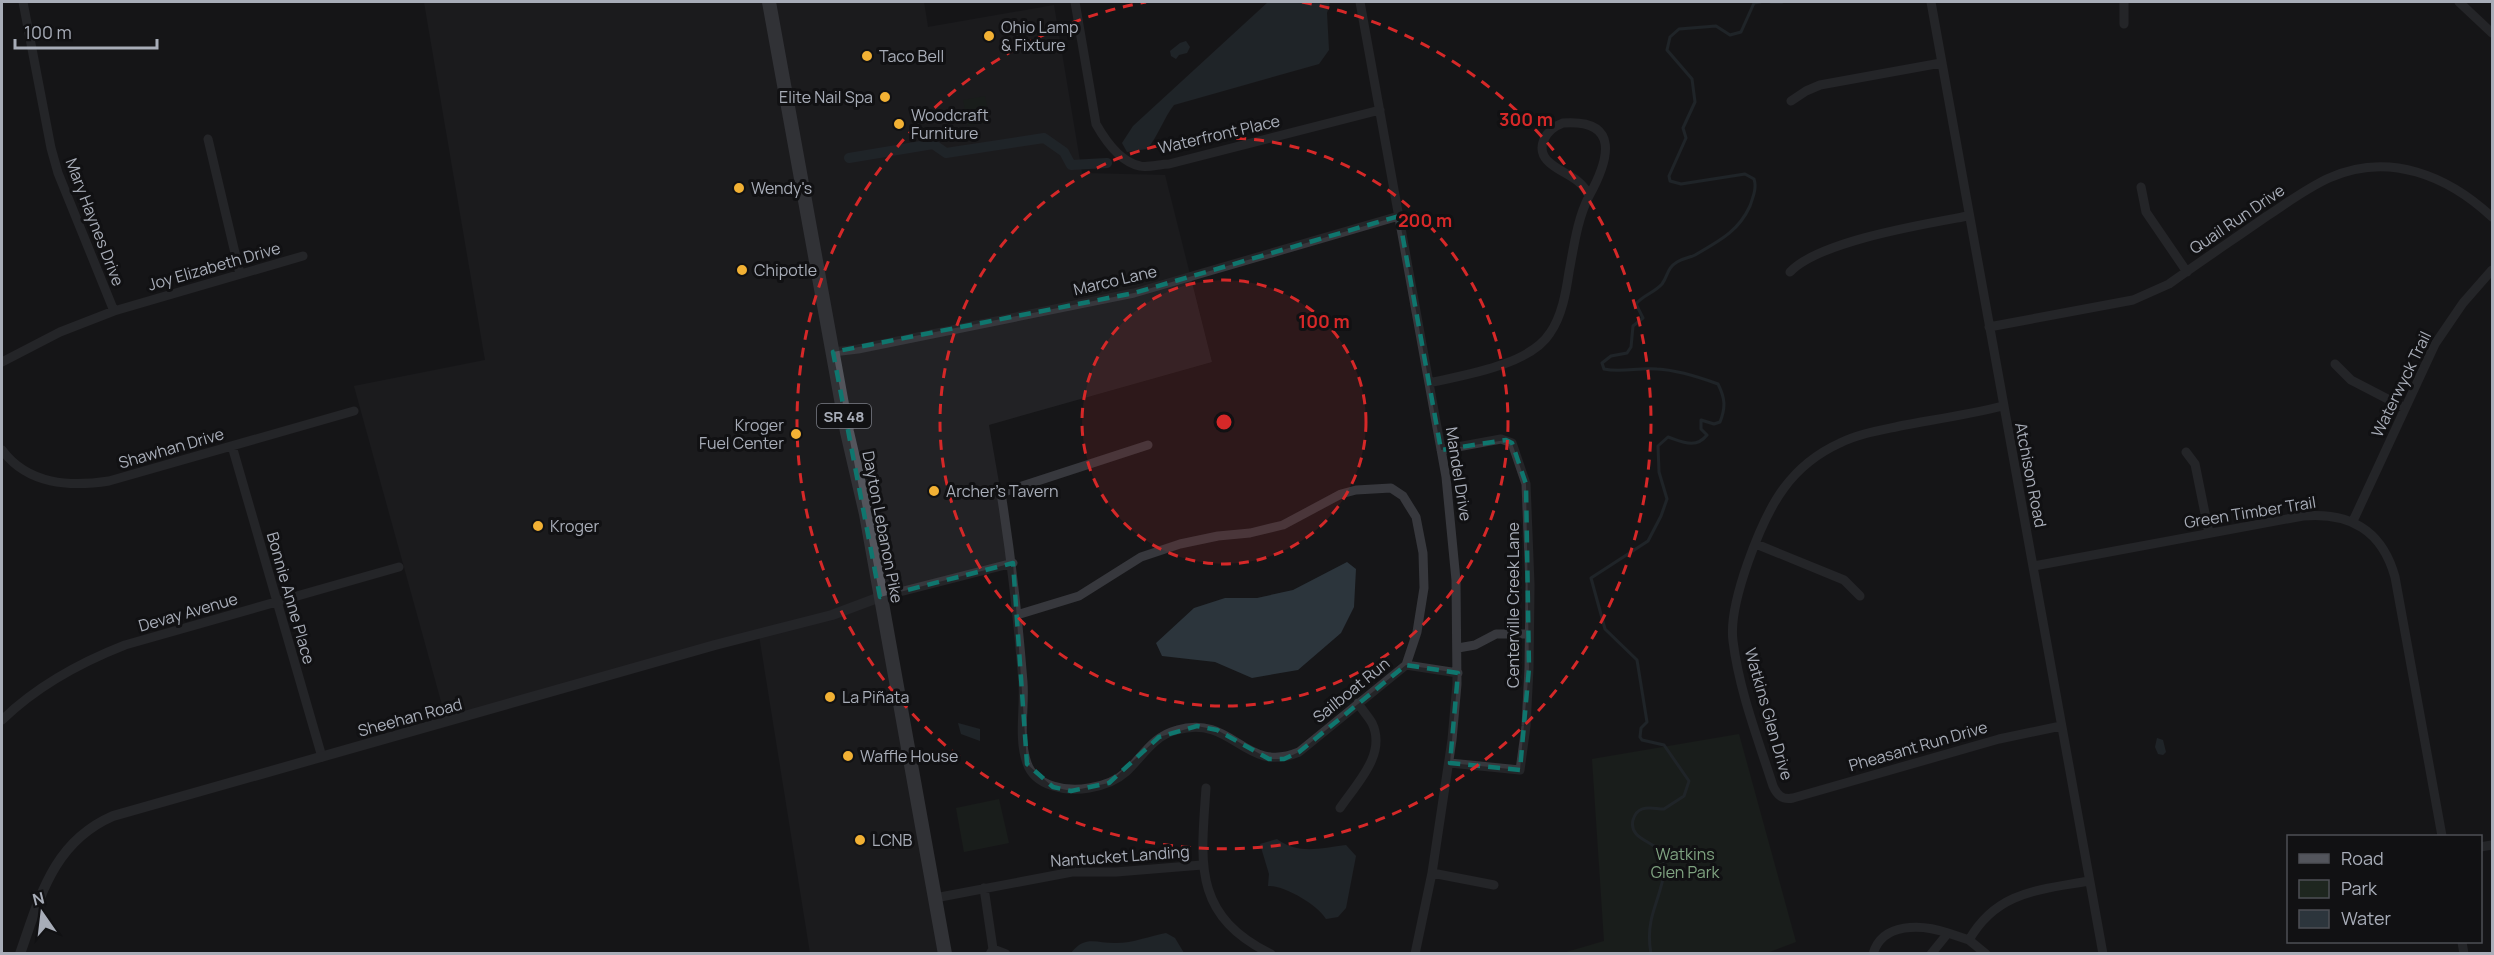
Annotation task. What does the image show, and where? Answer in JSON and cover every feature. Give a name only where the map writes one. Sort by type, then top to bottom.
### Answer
[{"type":"main road","name":"Dayton Lebanon Pike","points":[[770,2],[847,432],[867,514],[945,954]]},
{"type":"street","name":"Mary Haynes Drive","points":[[23,2],[51,148],[58,173],[114,311]]},
{"type":"street","name":"Waterfront Place","points":[[1075,2],[1096,124],[1105,139],[1121,156],[1140,166],[1169,164],[1380,110]]},
{"type":"street","name":"Mandel Drive","points":[[1360,2],[1441,450],[1451,512],[1456,580],[1458,673],[1450,764],[1432,873],[1415,954]]},
{"type":"street","name":"Atchison Road","points":[[1931,2],[2103,954]]},
{"type":"street","points":[[2124,2],[2124,24]]},
{"type":"street","points":[[2459,2],[2493,33]]},
{"type":"street","points":[[1791,101],[1820,85],[1941,63]]},
{"type":"street","points":[[1429,383],[1507,362],[1532,351],[1550,333],[1562,305],[1575,236],[1589,196],[1604,165],[1605,140],[1598,130],[1584,123],[1556,125],[1545,135],[1544,155],[1548,162],[1583,184],[1589,196]]},
{"type":"street","points":[[208,139],[240,274]]},
{"type":"street","name":"Quail Run Drive","points":[[1989,327],[2133,300],[2169,284],[2313,186],[2352,170],[2402,168],[2431,175],[2463,192],[2493,217]]},
{"type":"street","points":[[2141,187],[2146,212],[2187,272]]},
{"type":"street","name":"Marco Lane","points":[[833,352],[858,349],[1134,292],[1399,216]]},
{"type":"street","points":[[1790,272],[1812,256],[1862,239],[1968,216]]},
{"type":"street","name":"Joy Elizabeth Drive","points":[[2,362],[60,332],[114,311],[303,256]]},
{"type":"street","name":"Waterwyck Trail","points":[[2353,521],[2404,408],[2444,328],[2493,270]]},
{"type":"street","points":[[2335,364],[2351,380],[2404,408]]},
{"type":"street","name":"Watkins Glen Drive","points":[[1785,798],[1776,793],[1773,786],[1745,693],[1733,640],[1733,618],[1737,596],[1774,502],[1810,461],[1846,440],[1872,432],[2003,406]]},
{"type":"street","name":"Shawhan Drive","points":[[2,450],[13,462],[38,478],[77,485],[109,481],[354,411]]},
{"type":"street","name":"Centerville Creek Lane","points":[[1441,450],[1501,439],[1512,443],[1521,465],[1527,492],[1529,634],[1526,726],[1520,770],[1450,764]]},
{"type":"street","name":"Sailboat Run","points":[[1017,615],[1079,596],[1141,557],[1180,544],[1218,536],[1250,533],[1283,525],[1349,492],[1391,488],[1403,496],[1416,517],[1423,553],[1424,588],[1417,632],[1406,665],[1299,752],[1284,759],[1269,759],[1254,753],[1217,730],[1197,726],[1176,730],[1159,737],[1125,773],[1109,783],[1071,790],[1053,786],[1037,777],[1027,764],[1023,741],[1023,685],[1017,615],[1013,562],[1001,493],[1148,445]]},
{"type":"street","name":"Bonnie Anne Place","points":[[232,447],[322,757]]},
{"type":"street","points":[[2186,452],[2195,464],[2209,534]]},
{"type":"street","name":"Green Timber Trail","points":[[2034,566],[2315,515],[2334,516],[2353,521]]},
{"type":"street","points":[[2353,521],[2382,548],[2395,577],[2442,835]]},
{"type":"street","points":[[1756,544],[1844,580],[1860,596]]},
{"type":"street","points":[[880,597],[1013,562]]},
{"type":"street","name":"Devay Avenue","points":[[2,720],[51,680],[101,654],[125,645],[399,567]]},
{"type":"street","name":"Sheehan Road","points":[[20,954],[38,901],[53,869],[75,840],[87,829],[113,816],[716,645],[832,615],[880,597]]},
{"type":"street","points":[[1458,648],[1475,645],[1496,634],[1529,634]]},
{"type":"street","points":[[1406,665],[1458,673]]},
{"type":"street","points":[[1340,808],[1375,756],[1377,740],[1372,723],[1358,704]]},
{"type":"street","name":"Pheasant Run Drive","points":[[1785,798],[1793,798],[1999,739],[2061,726]]},
{"type":"street","points":[[1206,789],[1202,865],[1209,892],[1222,915],[1245,938],[1271,954]]},
{"type":"street","name":"Nantucket Landing","points":[[935,898],[1072,872],[1202,865]]},
{"type":"street","points":[[1432,873],[1494,885]]},
{"type":"street","points":[[1969,940],[1991,911],[2012,898],[2028,892],[2089,881]]},
{"type":"street","points":[[984,888],[991,951],[1006,954]]},
{"type":"street","points":[[1873,954],[1880,937],[1894,930],[1919,928],[1948,933],[1969,940],[1986,954]]},
{"type":"street","points":[[1931,954],[1948,933]]},
{"type":"highlighted area","points":[[1399,216],[1441,450],[1506,440],[1512,443],[1526,484],[1529,668],[1520,770],[1450,763],[1458,673],[1406,665],[1299,752],[1284,759],[1269,759],[1217,730],[1197,726],[1159,737],[1109,783],[1071,791],[1053,787],[1027,764],[1013,563],[880,597],[833,352],[1134,293]]},
{"type":"shaded area","points":[[424,2],[924,2],[928,27],[1054,5],[1082,173],[1165,175],[1212,362],[989,425],[1013,563],[880,597],[947,954],[810,953],[759,635],[447,723],[354,386],[485,360]]},
{"type":"green space","points":[[985,96],[990,122],[968,126],[963,100]]},
{"type":"green space","name":"Watkins Glen Park","points":[[1739,734],[1796,942],[1767,953],[1563,953],[1604,941],[1592,759]]},
{"type":"green space","points":[[999,799],[1009,843],[964,852],[956,808]]},
{"type":"water","points":[[1268,2],[1330,2],[1327,13],[1329,50],[1319,64],[1174,105],[1147,149],[1127,152],[1122,143],[1133,126]]},
{"type":"water","points":[[1186,41],[1190,47],[1187,53],[1179,55],[1176,59],[1171,56],[1170,51]]},
{"type":"water","points":[[1347,562],[1356,569],[1354,607],[1341,633],[1298,670],[1252,678],[1215,662],[1162,656],[1156,643],[1194,608],[1225,598],[1257,598],[1293,590]]},
{"type":"water","points":[[958,723],[980,729],[980,741],[961,734]]},
{"type":"water","points":[[2157,738],[2163,740],[2166,752],[2163,755],[2158,754],[2155,747]]},
{"type":"water","points":[[1277,839],[1301,849],[1346,845],[1356,856],[1346,908],[1338,917],[1326,919],[1316,908],[1300,897],[1283,889],[1268,886],[1269,874],[1260,844]]},
{"type":"water","points":[[1166,933],[1175,938],[1184,953],[1071,953],[1076,947],[1086,942],[1127,942]]},
{"type":"waterway","points":[[1651,954],[1650,925],[1663,880],[1664,864],[1663,857],[1656,847],[1635,832],[1633,820],[1638,811],[1642,809],[1664,809],[1684,796],[1689,781],[1664,745],[1642,740],[1640,737],[1641,728],[1647,722],[1637,660],[1605,629],[1591,578],[1648,541],[1661,516],[1667,499],[1659,472],[1658,446],[1668,437],[1689,443],[1703,439],[1707,435],[1701,429],[1701,420],[1714,424],[1720,422],[1724,403],[1718,384],[1703,379],[1665,370],[1604,369],[1602,363],[1611,356],[1627,353],[1631,347],[1633,326],[1643,318],[1636,304],[1662,284],[1674,264],[1695,255],[1734,229],[1750,206],[1755,182],[1745,174],[1681,184],[1670,181],[1669,176],[1686,138],[1683,128],[1695,102],[1692,79],[1667,50],[1670,37],[1679,29],[1716,26],[1730,35],[1741,32],[1754,3],[1760,2]]},
{"type":"waterway","points":[[1771,2],[1782,2]]},
{"type":"waterway","points":[[849,158],[933,144],[946,153],[1044,138],[1064,152],[1071,165],[1107,163]]},
{"type":"place","name":"Ohio Lamp & Fixture","points":[[989,36]]},
{"type":"place","name":"Taco Bell","points":[[867,56]]},
{"type":"place","name":"Elite Nail Spa","points":[[885,97]]},
{"type":"place","name":"Woodcraft Furniture","points":[[899,124]]},
{"type":"place","name":"Wendy's","points":[[739,188]]},
{"type":"place","name":"Chipotle","points":[[742,270]]},
{"type":"place","name":"Kroger Fuel Center","points":[[796,434]]},
{"type":"place","name":"Archer's Tavern","points":[[934,491]]},
{"type":"place","name":"Kroger","points":[[538,526]]},
{"type":"place","name":"La Piñata","points":[[830,697]]},
{"type":"place","name":"Waffle House","points":[[848,756]]},
{"type":"place","name":"LCNB","points":[[860,840]]}]
